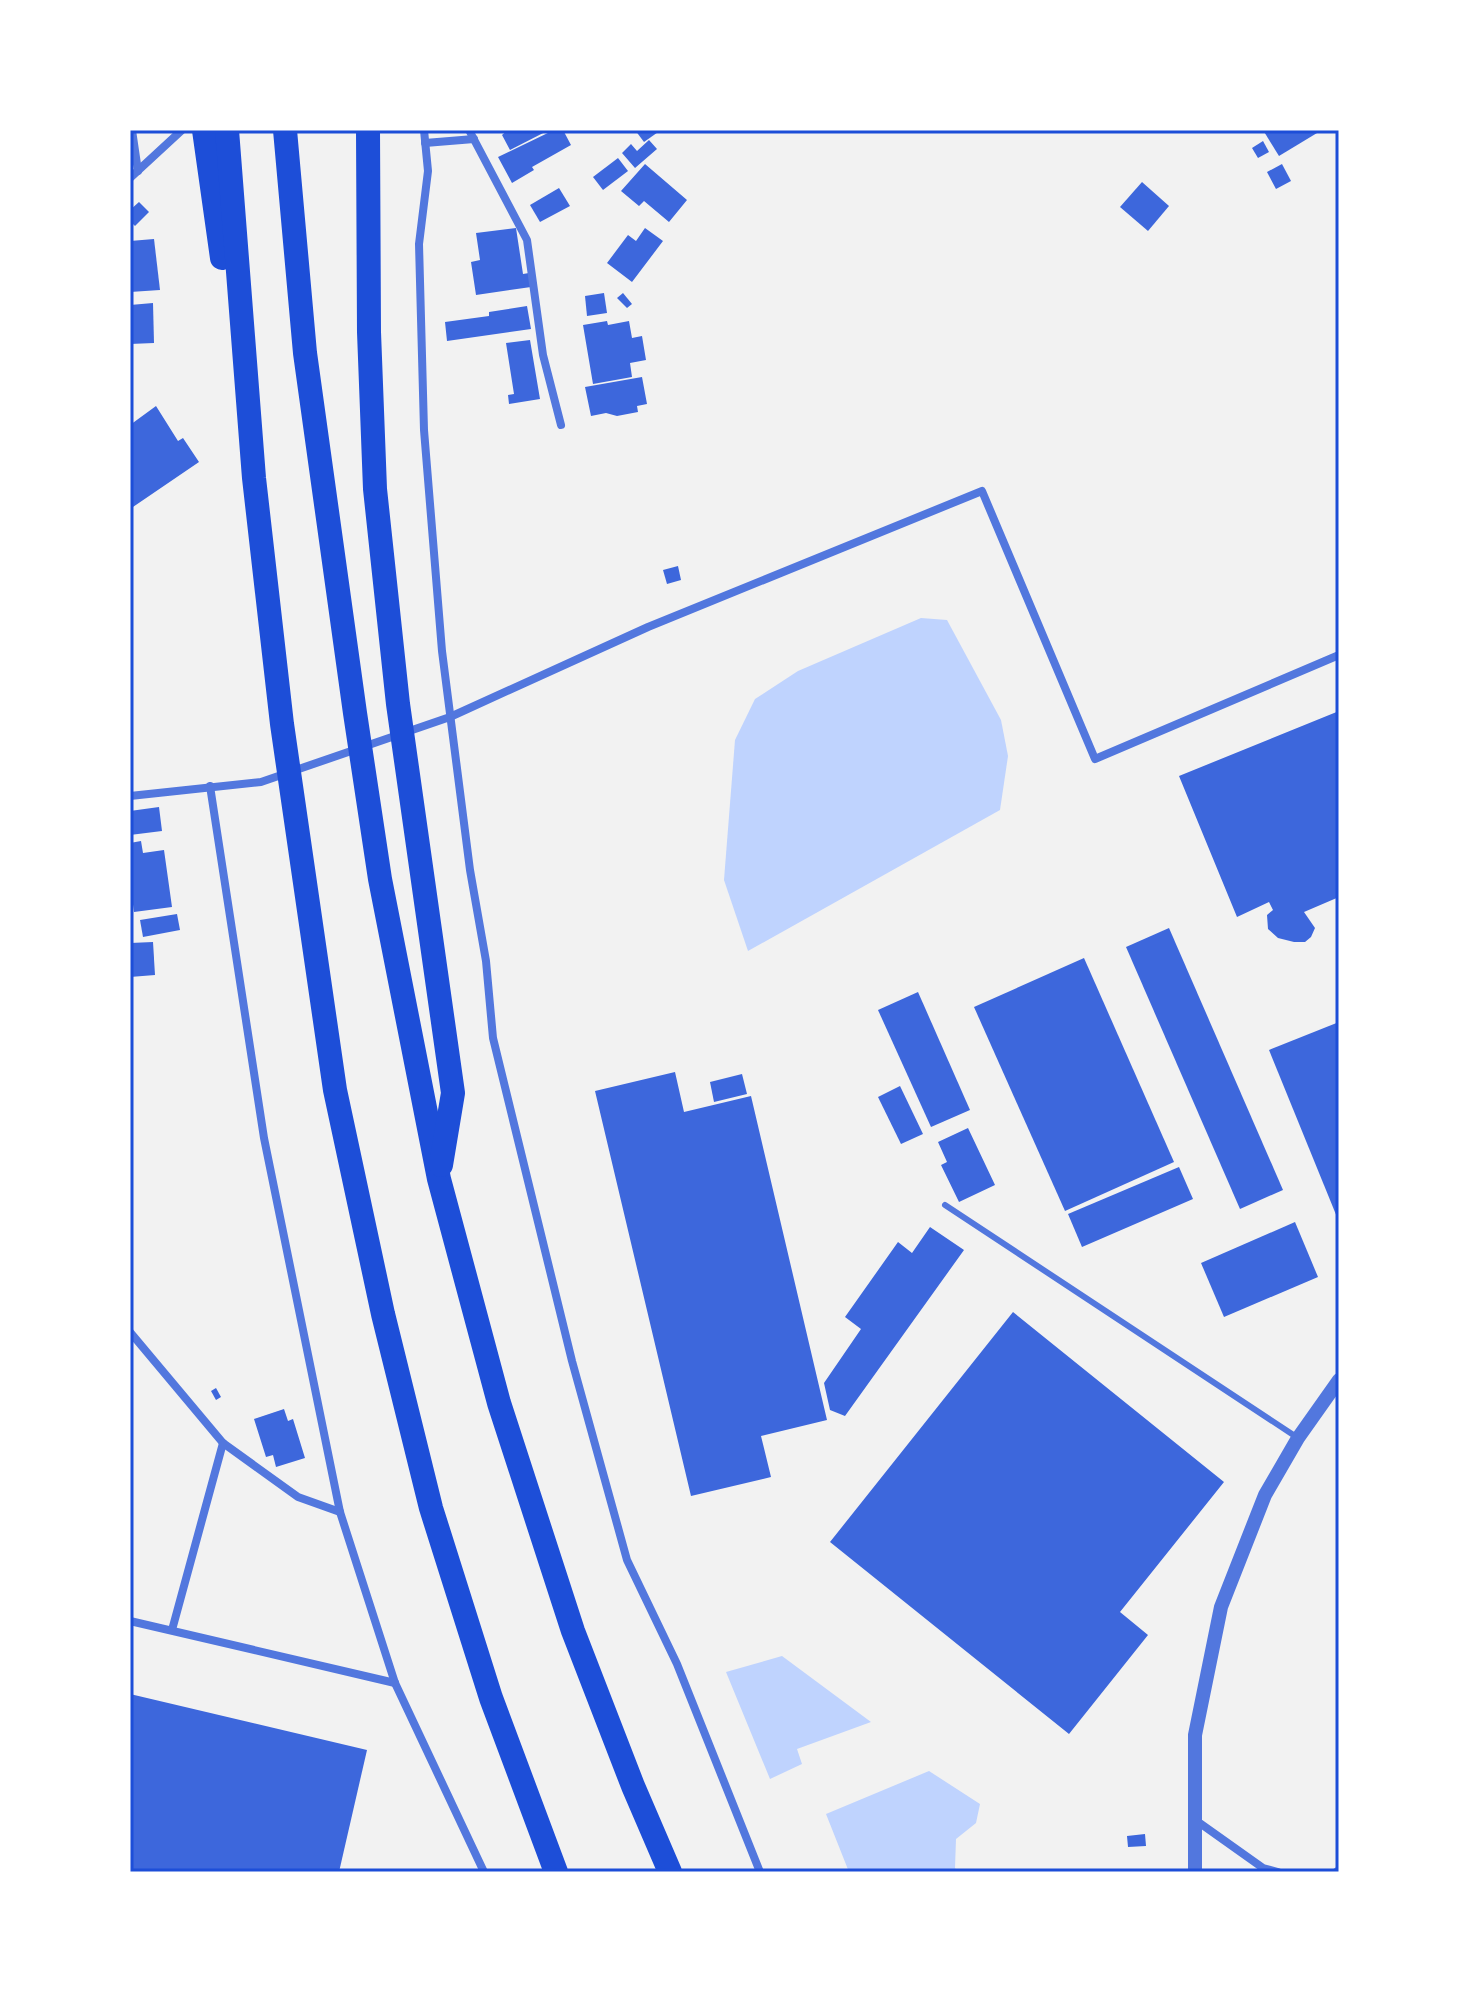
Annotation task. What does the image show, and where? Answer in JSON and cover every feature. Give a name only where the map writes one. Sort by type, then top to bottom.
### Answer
[{"type":"highway","points":[[204,130],[222,149],[282,724],[335,1090],[383,1314],[431,1508],[491,1698],[556,1872]]},
{"type":"highway","points":[[285,130],[305,353],[355,713],[380,879],[439,1179],[499,1403],[573,1631],[670,1872]]},
{"type":"highway","points":[[368,130],[368,302],[375,489],[398,704],[453,1093],[439,1179]]},
{"type":"street","points":[[132,130],[138,171]]},
{"type":"street","points":[[130,178],[182,130]]},
{"type":"street","points":[[424,130],[428,171],[419,244],[424,430],[442,651],[470,870],[486,961],[493,1038],[572,1361],[627,1560],[677,1664],[760,1872]]},
{"type":"street","points":[[425,143],[472,134],[527,240],[543,355],[561,425]]},
{"type":"street","points":[[130,796],[261,782],[450,717],[648,627],[982,491],[1095,759],[1339,655]]},
{"type":"street","points":[[210,786],[264,1138],[340,1512],[395,1683],[484,1872]]},
{"type":"street","points":[[130,1333],[223,1443],[298,1497],[340,1512]]},
{"type":"street","points":[[1195,1872],[1195,1735],[1221,1607],[1265,1495],[1298,1438],[1339,1380]]},
{"type":"street","points":[[172,1630],[223,1443]]},
{"type":"street","points":[[130,1621],[395,1683]]},
{"type":"street","points":[[1194,1818],[1263,1868],[1278,1872]]},
{"type":"lane","points":[[945,1205],[1298,1438]]},
{"type":"water","points":[[921,618],[947,620],[1001,720],[1008,756],[1000,810],[748,951],[724,880],[735,740],[755,699],[798,671]]},
{"type":"water","points":[[782,1656],[871,1722],[797,1749],[802,1764],[770,1779],[726,1672]]},
{"type":"water","points":[[929,1771],[980,1804],[976,1823],[956,1839],[955,1868],[958,1872],[849,1872],[826,1814]]},
{"type":"building","points":[[508,130],[549,130],[510,150],[502,135]]},
{"type":"building","points":[[554,130],[563,130],[571,145],[532,167],[534,170],[512,183],[498,157]]},
{"type":"building","points":[[635,130],[661,130],[644,142]]},
{"type":"building","points":[[1263,130],[1322,130],[1279,156]]},
{"type":"building","points":[[649,140],[657,149],[635,168],[622,153],[631,144],[637,151]]},
{"type":"building","points":[[1263,141],[1269,152],[1258,158],[1252,148]]},
{"type":"building","points":[[618,158],[628,171],[603,190],[593,177]]},
{"type":"building","points":[[645,164],[687,200],[669,222],[644,201],[639,206],[621,191]]},
{"type":"building","points":[[1282,164],[1291,181],[1276,189],[1267,172]]},
{"type":"building","points":[[1142,182],[1169,206],[1148,231],[1120,207]]},
{"type":"building","points":[[559,188],[570,206],[540,222],[530,205]]},
{"type":"building","points":[[139,202],[149,212],[135,226],[130,221],[130,210]]},
{"type":"building","points":[[516,228],[523,274],[529,273],[531,287],[476,295],[471,262],[480,260],[476,233]]},
{"type":"building","points":[[645,228],[663,241],[632,282],[607,263],[628,235],[636,241]]},
{"type":"building","points":[[154,239],[160,290],[130,292],[130,241]]},
{"type":"building","points":[[604,293],[607,313],[587,316],[585,296]]},
{"type":"building","points":[[623,293],[632,304],[627,308],[617,298]]},
{"type":"building","points":[[153,303],[154,343],[130,344],[130,305]]},
{"type":"building","points":[[527,306],[531,329],[447,341],[445,322],[489,316],[489,312]]},
{"type":"building","points":[[607,321],[608,325],[629,321],[632,338],[642,336],[646,360],[630,363],[632,377],[593,384],[583,325]]},
{"type":"building","points":[[530,340],[540,399],[509,404],[508,395],[514,394],[506,343]]},
{"type":"building","points":[[642,377],[647,404],[637,406],[638,412],[591,416],[585,387]]},
{"type":"building","points":[[156,406],[178,441],[183,438],[199,462],[130,509],[130,425]]},
{"type":"building","points":[[678,566],[681,580],[667,584],[663,570]]},
{"type":"building","points":[[1339,711],[1339,897],[1304,912],[1315,928],[1305,942],[1294,942],[1278,938],[1268,929],[1267,915],[1273,910],[1269,902],[1237,917],[1179,776]]},
{"type":"building","points":[[159,807],[162,831],[130,835],[130,811]]},
{"type":"building","points":[[141,841],[143,853],[164,850],[172,907],[134,912],[130,897],[130,843]]},
{"type":"building","points":[[177,914],[180,930],[143,937],[140,920]]},
{"type":"building","points":[[1169,928],[1283,1190],[1240,1209],[1126,947]]},
{"type":"building","points":[[153,942],[155,975],[130,977],[130,943]]},
{"type":"building","points":[[1084,958],[1174,1162],[1065,1211],[974,1007]]},
{"type":"building","points":[[918,992],[970,1110],[931,1127],[878,1010]]},
{"type":"building","points":[[1339,1022],[1339,1222],[1269,1050]]},
{"type":"building","points":[[675,1072],[684,1112],[751,1096],[827,1420],[761,1436],[771,1477],[691,1496],[595,1091]]},
{"type":"building","points":[[742,1074],[747,1094],[714,1102],[710,1082]]},
{"type":"building","points":[[900,1086],[923,1134],[901,1144],[878,1097]]},
{"type":"building","points":[[968,1128],[995,1185],[959,1202],[941,1165],[947,1162],[938,1142]]},
{"type":"building","points":[[1179,1167],[1193,1199],[1082,1247],[1068,1214]]},
{"type":"building","points":[[1295,1222],[1318,1277],[1224,1317],[1201,1263]]},
{"type":"building","points":[[930,1227],[964,1250],[845,1416],[830,1410],[824,1383],[861,1329],[845,1317],[898,1242],[912,1253]]},
{"type":"building","points":[[1013,1312],[1224,1482],[1120,1612],[1148,1635],[1069,1734],[830,1542]]},
{"type":"building","points":[[216,1388],[221,1397],[216,1400],[211,1391]]},
{"type":"building","points":[[284,1409],[288,1421],[293,1419],[305,1458],[276,1467],[273,1455],[266,1457],[254,1419]]},
{"type":"building","points":[[130,1694],[367,1750],[339,1872],[130,1872]]},
{"type":"building","points":[[1145,1834],[1146,1846],[1128,1847],[1127,1836]]}]
